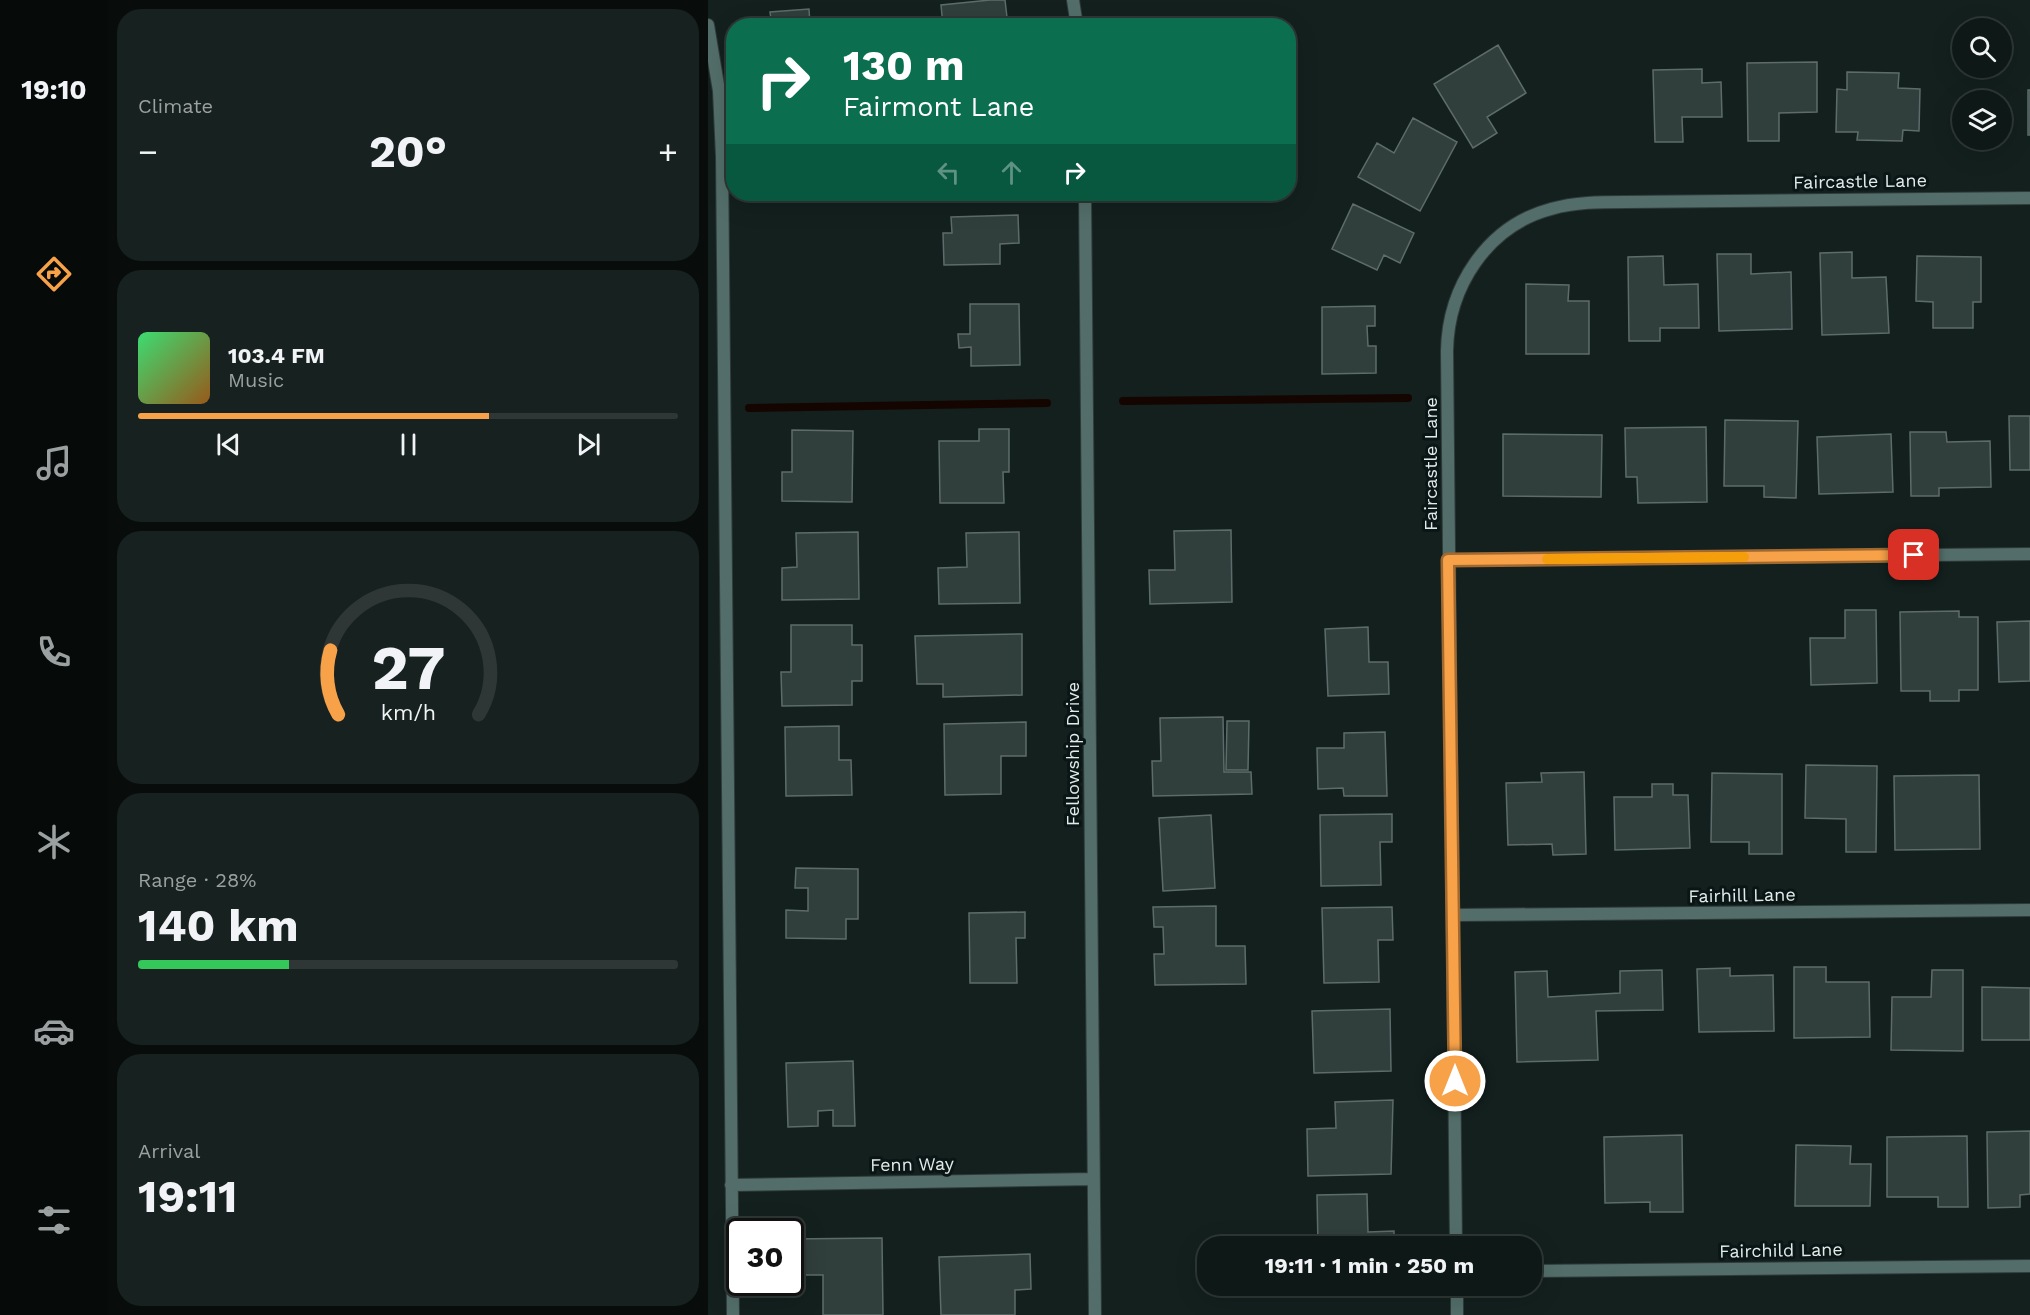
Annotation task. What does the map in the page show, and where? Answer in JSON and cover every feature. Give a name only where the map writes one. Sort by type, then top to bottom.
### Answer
[{"type":"street","points":[[1073,0],[1076,18]]},
{"type":"street","points":[[708,25],[719,91],[722,157],[732,1315]]},
{"type":"street","name":"Faircastle Lane","points":[[1456,1236],[1447,351],[1451,311],[1458,291],[1489,245],[1520,222],[1551,209],[1606,202],[2030,198]]},
{"type":"street","name":"Fellowship Drive","points":[[1085,201],[1095,1315]]},
{"type":"street","points":[[1448,560],[2030,554]]},
{"type":"street","name":"Fairhill Lane","points":[[1454,915],[2030,910]]},
{"type":"street","name":"Fenn Way","points":[[731,1185],[1093,1179]]},
{"type":"street","name":"Fairchild Lane","points":[[1542,1270],[2030,1266]]},
{"type":"street","points":[[1457,1296],[1457,1315]]},
{"type":"building","points":[[1005,0],[1007,18],[942,18],[941,5]]},
{"type":"building","points":[[809,9],[810,18],[771,18],[770,12]]},
{"type":"building","points":[[1498,45],[1526,93],[1487,117],[1497,133],[1473,148],[1434,84]]},
{"type":"building","points":[[1817,62],[1817,112],[1779,113],[1779,141],[1748,141],[1747,63]]},
{"type":"building","points":[[1702,69],[1702,83],[1721,82],[1722,117],[1682,117],[1683,142],[1655,142],[1653,70]]},
{"type":"building","points":[[1847,72],[1899,73],[1898,88],[1920,89],[1919,131],[1903,130],[1902,141],[1857,140],[1858,132],[1836,132],[1837,89],[1847,90]]},
{"type":"building","points":[[2028,90],[2030,90],[2030,135],[2028,135]]},
{"type":"building","points":[[1413,118],[1457,142],[1420,211],[1358,177],[1377,143],[1394,153]]},
{"type":"building","points":[[1353,204],[1414,233],[1400,263],[1384,255],[1377,270],[1332,249]]},
{"type":"building","points":[[1018,215],[1019,243],[1000,244],[1000,264],[944,265],[943,233],[952,233],[951,217]]},
{"type":"building","points":[[1852,252],[1852,278],[1886,277],[1889,333],[1822,335],[1820,253]]},
{"type":"building","points":[[1717,254],[1751,254],[1751,274],[1791,272],[1792,329],[1719,331]]},
{"type":"building","points":[[1663,256],[1664,285],[1698,284],[1699,328],[1660,328],[1660,341],[1629,341],[1628,257]]},
{"type":"building","points":[[1917,256],[1981,257],[1981,302],[1973,302],[1973,328],[1933,328],[1933,302],[1916,301]]},
{"type":"building","points":[[1526,284],[1569,285],[1568,301],[1589,301],[1589,354],[1526,354]]},
{"type":"building","points":[[970,304],[1019,304],[1020,365],[971,366],[971,347],[959,348],[958,334],[970,334]]},
{"type":"building","points":[[1375,306],[1375,326],[1367,326],[1368,346],[1376,346],[1376,373],[1322,374],[1322,307]]},
{"type":"building","points":[[2009,416],[2030,416],[2030,470],[2010,470]]},
{"type":"building","points":[[1725,420],[1798,421],[1796,498],[1764,497],[1764,486],[1724,486]]},
{"type":"building","points":[[1706,427],[1707,502],[1638,503],[1637,477],[1626,477],[1625,428]]},
{"type":"building","points":[[979,429],[1009,429],[1009,472],[1003,472],[1004,503],[940,503],[939,441],[979,441]]},
{"type":"building","points":[[792,430],[853,431],[852,502],[782,501],[782,472],[792,472]]},
{"type":"building","points":[[1910,432],[1946,432],[1947,442],[1990,441],[1991,487],[1939,488],[1939,496],[1911,496]]},
{"type":"building","points":[[1503,434],[1602,435],[1601,497],[1503,496]]},
{"type":"building","points":[[1891,434],[1893,492],[1819,494],[1817,437]]},
{"type":"building","points":[[1231,530],[1232,602],[1150,604],[1149,570],[1175,570],[1174,531]]},
{"type":"building","points":[[858,532],[859,599],[782,600],[782,568],[797,567],[796,533]]},
{"type":"building","points":[[1019,532],[1020,603],[939,604],[938,568],[967,567],[966,533]]},
{"type":"building","points":[[1845,610],[1876,610],[1877,683],[1811,685],[1810,638],[1845,638]]},
{"type":"building","points":[[1959,611],[1959,617],[1978,617],[1978,690],[1959,690],[1959,701],[1930,701],[1930,691],[1901,691],[1900,612]]},
{"type":"building","points":[[2030,621],[2030,681],[1999,682],[1997,622]]},
{"type":"building","points":[[791,625],[852,625],[852,645],[862,645],[862,681],[852,681],[852,705],[782,706],[781,672],[791,672]]},
{"type":"building","points":[[1368,627],[1369,662],[1388,662],[1389,694],[1328,696],[1325,629]]},
{"type":"building","points":[[1022,634],[1022,695],[943,697],[943,684],[917,684],[915,636]]},
{"type":"building","points":[[1223,717],[1224,772],[1251,772],[1252,794],[1153,796],[1152,761],[1161,761],[1160,718]]},
{"type":"building","points":[[1227,721],[1249,721],[1248,770],[1226,770]]},
{"type":"building","points":[[1026,722],[1026,756],[1001,756],[1001,794],[945,795],[944,724]]},
{"type":"building","points":[[839,726],[839,760],[851,760],[852,795],[786,796],[785,727]]},
{"type":"building","points":[[1385,732],[1387,796],[1344,796],[1343,788],[1318,789],[1317,748],[1344,748],[1344,733]]},
{"type":"building","points":[[1806,765],[1877,766],[1876,852],[1846,852],[1846,819],[1805,818]]},
{"type":"building","points":[[1584,772],[1586,854],[1553,855],[1552,844],[1508,845],[1506,783],[1542,782],[1541,773]]},
{"type":"building","points":[[1712,773],[1782,774],[1782,854],[1749,854],[1749,842],[1711,842]]},
{"type":"building","points":[[1979,775],[1980,849],[1895,850],[1894,776]]},
{"type":"building","points":[[1652,784],[1673,784],[1673,795],[1688,795],[1690,848],[1615,850],[1614,797],[1652,797]]},
{"type":"building","points":[[1392,814],[1392,842],[1380,842],[1381,885],[1321,886],[1320,815]]},
{"type":"building","points":[[1211,815],[1215,888],[1163,891],[1159,818]]},
{"type":"building","points":[[796,868],[858,869],[858,919],[846,919],[846,939],[786,938],[786,910],[808,911],[808,888],[795,888]]},
{"type":"building","points":[[1216,906],[1216,946],[1245,946],[1246,984],[1155,985],[1154,954],[1164,954],[1163,927],[1154,927],[1153,907]]},
{"type":"building","points":[[1392,907],[1393,940],[1378,940],[1379,982],[1324,983],[1322,908]]},
{"type":"building","points":[[1025,912],[1025,938],[1016,938],[1017,983],[970,983],[969,913]]},
{"type":"building","points":[[1794,967],[1826,967],[1826,982],[1869,982],[1870,1037],[1794,1038]]},
{"type":"building","points":[[1730,968],[1730,976],[1773,975],[1774,1031],[1699,1032],[1697,969]]},
{"type":"building","points":[[1662,970],[1663,1010],[1596,1011],[1598,1060],[1517,1062],[1515,972],[1547,971],[1548,997],[1620,993],[1620,971]]},
{"type":"building","points":[[1932,970],[1963,970],[1963,1051],[1891,1050],[1892,997],[1931,997]]},
{"type":"building","points":[[1982,987],[2030,988],[2030,1040],[1982,1040]]},
{"type":"building","points":[[1390,1009],[1391,1071],[1314,1073],[1312,1011]]},
{"type":"building","points":[[853,1061],[855,1126],[833,1126],[833,1110],[818,1111],[818,1126],[788,1127],[786,1063]]},
{"type":"building","points":[[1393,1100],[1391,1174],[1308,1176],[1307,1129],[1336,1128],[1335,1102]]},
{"type":"building","points":[[2030,1131],[2030,1194],[2020,1195],[2020,1207],[1988,1208],[1987,1132]]},
{"type":"building","points":[[1682,1135],[1683,1212],[1650,1212],[1650,1202],[1605,1203],[1604,1137]]},
{"type":"building","points":[[1967,1136],[1968,1207],[1938,1207],[1938,1197],[1887,1197],[1887,1137]]},
{"type":"building","points":[[1796,1145],[1851,1146],[1850,1164],[1871,1164],[1870,1206],[1795,1206]]},
{"type":"building","points":[[1367,1194],[1368,1232],[1394,1231],[1394,1236],[1318,1236],[1317,1195]]},
{"type":"building","points":[[882,1238],[883,1315],[823,1315],[823,1275],[804,1275],[804,1239]]},
{"type":"building","points":[[1030,1254],[1031,1289],[1015,1290],[1015,1315],[941,1315],[939,1257]]},
{"type":"waterway","points":[[1123,401],[1408,398]]},
{"type":"waterway","points":[[749,408],[1047,403]]},
{"type":"slow traffic","points":[[1547,559],[1744,557]]},
{"type":"route","points":[[1455,1081],[1448,560],[1914,555]]}]
